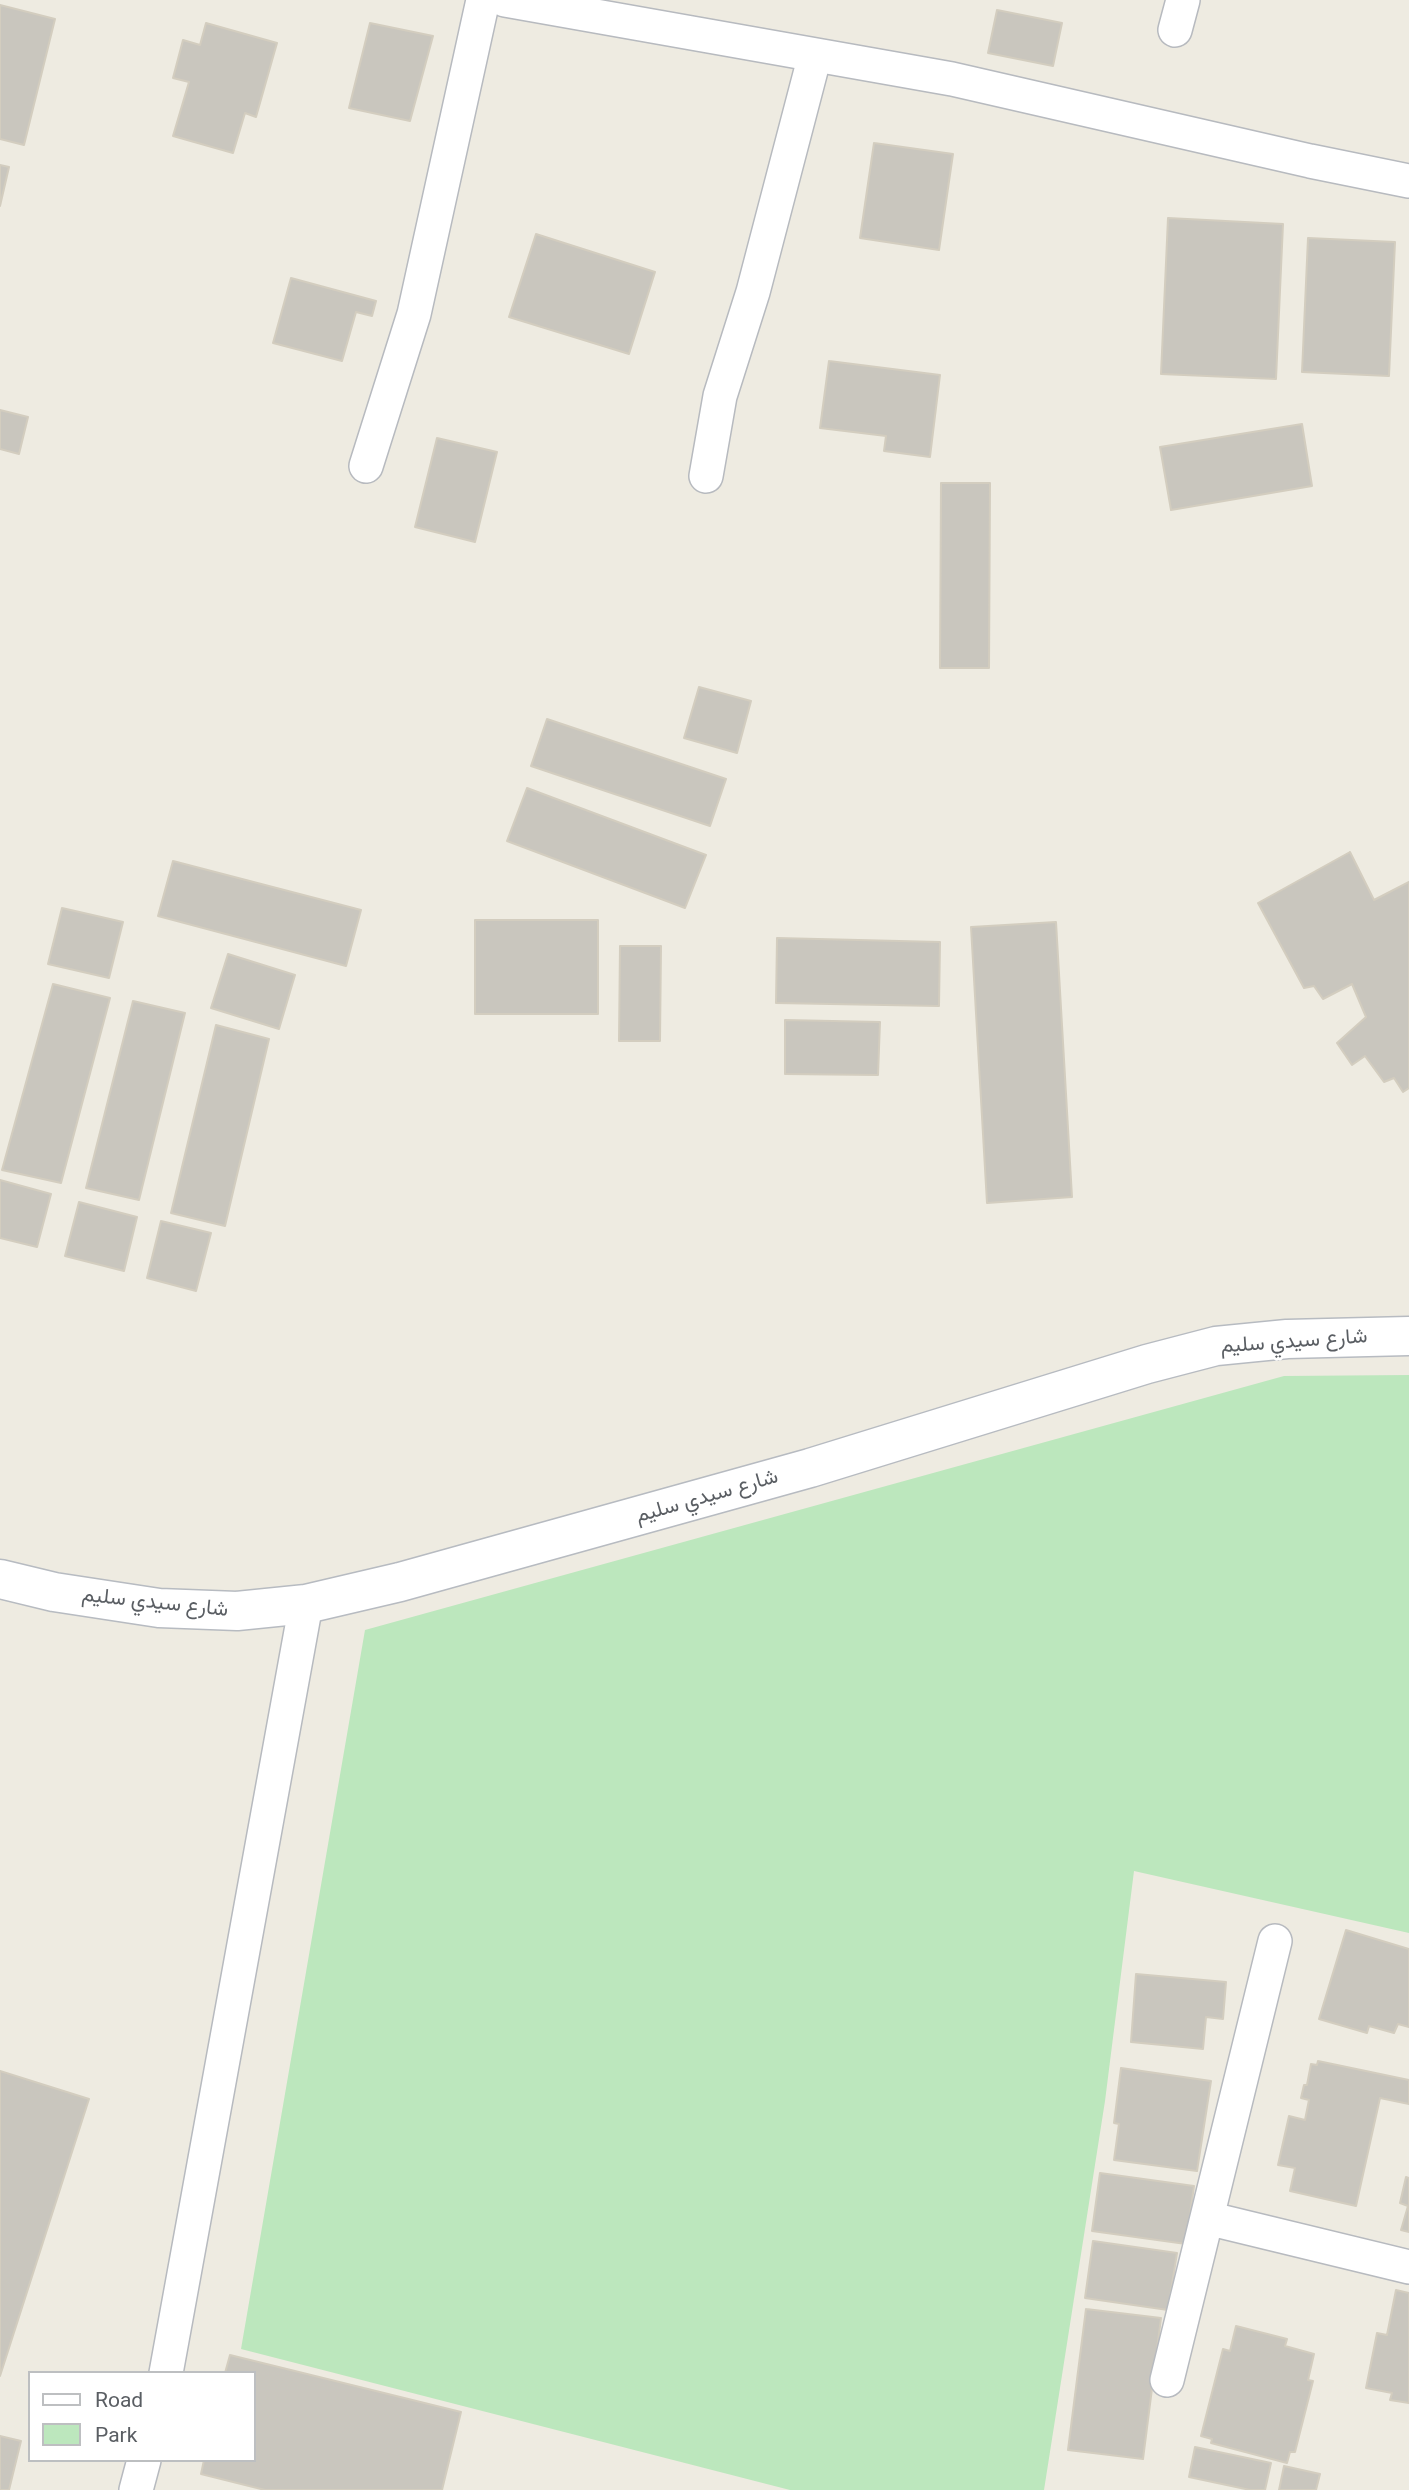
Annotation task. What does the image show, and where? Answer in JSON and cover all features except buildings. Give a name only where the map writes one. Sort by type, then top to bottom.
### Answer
[{"type":"main road","name":"شارع سيدي سليم","points":[[0,1579],[54,1592],[159,1608],[237,1611],[306,1604],[400,1582],[810,1468],[1146,1364],[1204,1349],[1287,1339],[1409,1336]]},
{"type":"street","points":[[366,466],[414,314],[483,0]]},
{"type":"street","points":[[505,0],[952,79],[1409,181]]},
{"type":"street","points":[[706,476],[720,396],[753,292],[815,55]]},
{"type":"street","points":[[166,2371],[306,1604]]},
{"type":"street","points":[[1167,2380],[1275,1941]]},
{"type":"street","points":[[1207,2218],[1409,2267]]},
{"type":"street","points":[[136,2490],[143,2462]]},
{"type":"green space","points":[[1409,1375],[1409,1933],[1134,1871],[1105,2101],[1044,2490],[790,2490],[241,2349],[365,1630],[1284,1376]]}]
